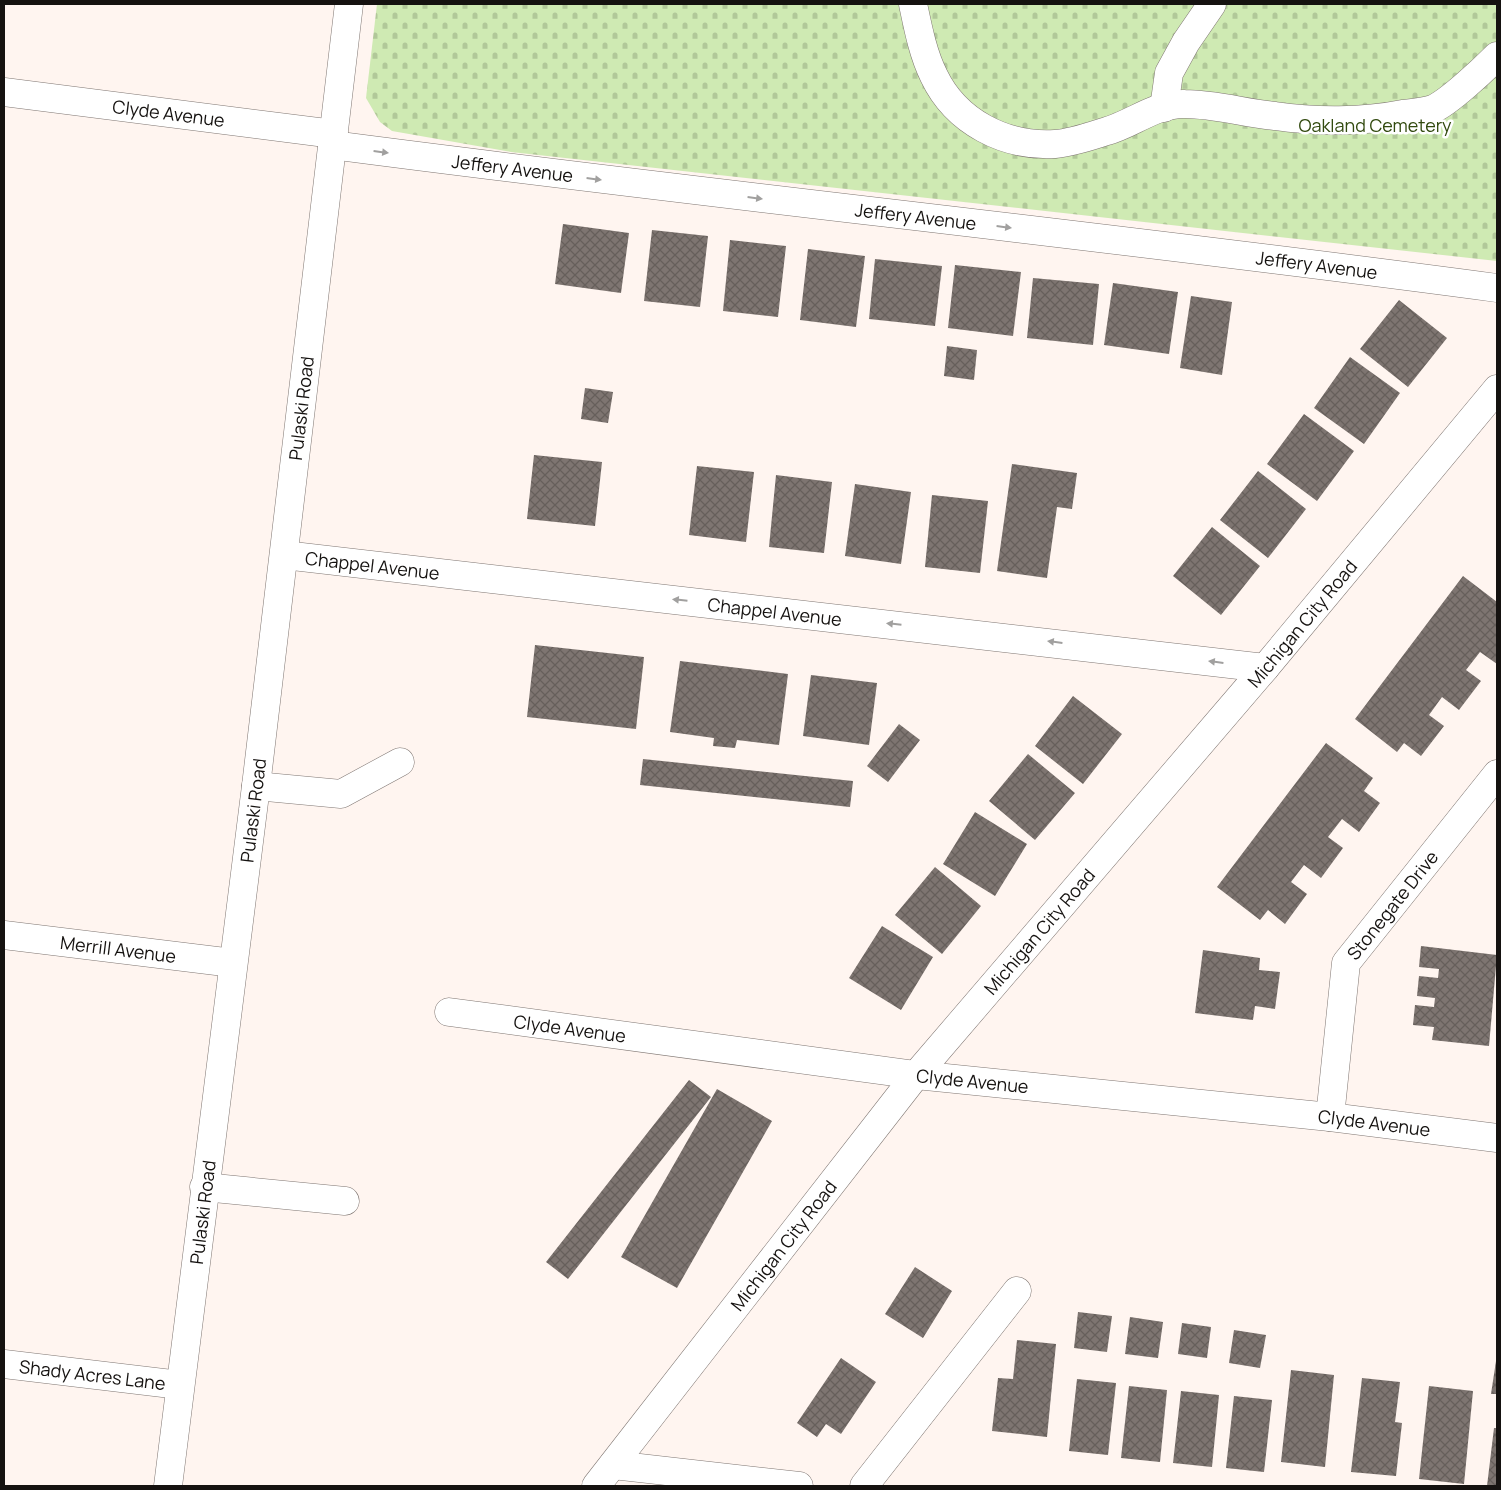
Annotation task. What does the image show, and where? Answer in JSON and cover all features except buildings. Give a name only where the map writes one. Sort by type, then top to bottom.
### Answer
[{"type":"street","name":"Pulaski Road","points":[[168,1486],[204,1187],[256,786],[349,4]]},
{"type":"street","points":[[913,4],[919,34],[934,76],[953,105],[973,122],[997,136],[1026,144],[1057,144],[1108,131],[1164,108],[1183,104],[1277,117],[1342,119],[1389,117],[1433,109],[1478,75],[1497,56]]},
{"type":"street","points":[[1164,108],[1169,74],[1186,42],[1212,4]]},
{"type":"street","name":"Clyde Avenue","points":[[4,92],[333,140]]},
{"type":"street","name":"Jeffery Avenue","points":[[333,140],[566,176],[1342,267],[1497,288]]},
{"type":"street","name":"Michigan City Road","points":[[596,1486],[916,1075],[1265,668],[1497,389]]},
{"type":"street","name":"Chappel Avenue","points":[[284,555],[1265,668]]},
{"type":"street","points":[[256,786],[341,794],[400,762]]},
{"type":"street","name":"Stonegate Drive","points":[[1330,1117],[1346,963],[1497,774]]},
{"type":"street","name":"Merrill Avenue","points":[[4,934],[234,963]]},
{"type":"street","name":"Clyde Avenue","points":[[449,1012],[916,1075],[1330,1117],[1497,1138]]},
{"type":"street","points":[[204,1187],[345,1201]]},
{"type":"street","points":[[864,1486],[1017,1291]]},
{"type":"street","name":"Shady Acres Lane","points":[[4,1364],[180,1385]]},
{"type":"street","points":[[613,1465],[799,1486]]},
{"type":"green space","name":"Oakland Cemetery","points":[[377,4],[1497,4],[1497,261],[511,152],[392,131],[380,122],[366,98]]}]
